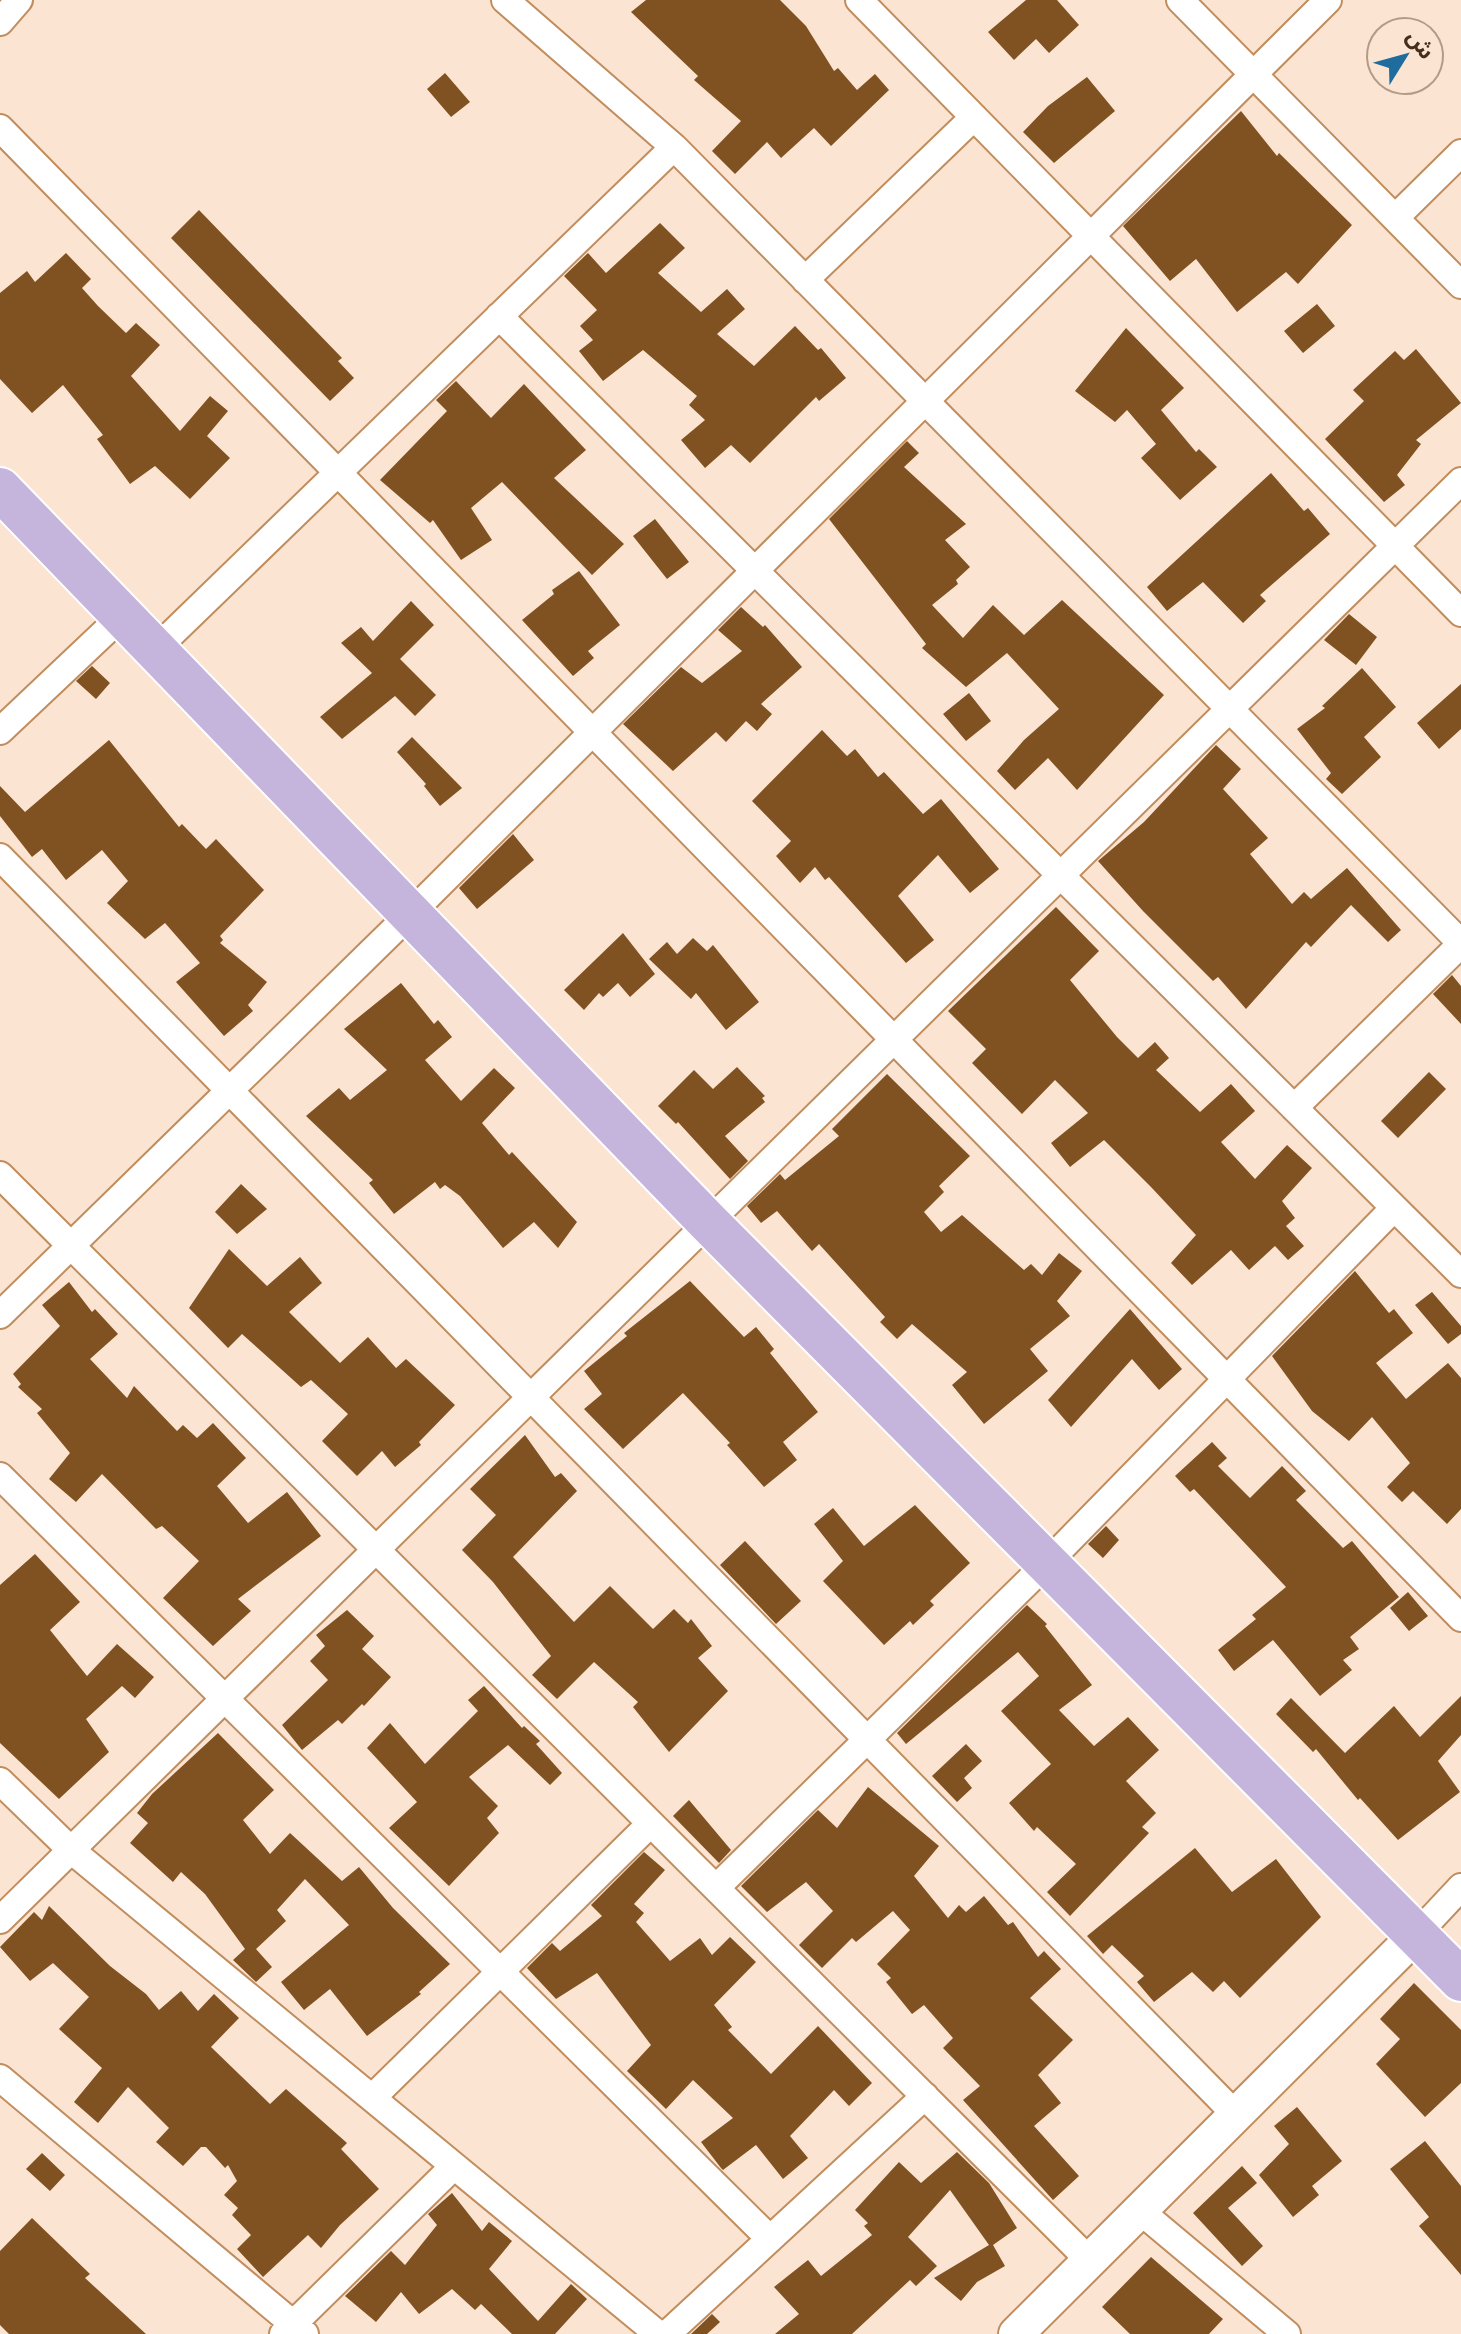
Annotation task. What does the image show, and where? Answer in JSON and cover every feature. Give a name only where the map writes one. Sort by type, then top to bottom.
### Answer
[{"type":"main road","points":[[0,489],[412,912],[708,1222],[1461,1980]]},
{"type":"street","points":[[0,22],[19,0]]},
{"type":"street","points":[[505,0],[674,147],[1461,944],[1294,1108]]},
{"type":"street","points":[[859,0],[1461,613]]},
{"type":"street","points":[[1180,0],[1461,285]]},
{"type":"street","points":[[0,1315],[412,912],[1328,0]]},
{"type":"street","points":[[805,280],[974,117]]},
{"type":"street","points":[[0,128],[1461,1618]]},
{"type":"street","points":[[157,648],[674,147]]},
{"type":"street","points":[[1395,218],[1461,153]]},
{"type":"street","points":[[499,316],[1461,1274]]},
{"type":"street","points":[[0,1920],[708,1222],[896,1041],[1461,481]]},
{"type":"street","points":[[0,731],[124,614]]},
{"type":"street","points":[[0,857],[1235,2114]]},
{"type":"street","points":[[0,1175],[1089,2260]]},
{"type":"street","points":[[716,1888],[1046,1564],[1394,1208]]},
{"type":"street","points":[[0,1476],[770,2239]]},
{"type":"street","points":[[0,1781],[71,1850],[658,2334]]},
{"type":"street","points":[[372,2098],[649,1825]]},
{"type":"street","points":[[1016,2334],[1461,1887]]},
{"type":"street","points":[[0,2078],[294,2331],[454,2166]]},
{"type":"street","points":[[667,2334],[925,2096]]},
{"type":"street","points":[[1139,2210],[1287,2334]]},
{"type":"building","points":[[646,0],[780,0],[806,26],[834,71],[838,68],[857,90],[875,74],[889,90],[831,146],[814,128],[781,158],[767,142],[735,174],[712,151],[741,121],[694,80],[698,76],[631,12]]},
{"type":"building","points":[[1026,0],[1057,0],[1079,25],[1049,53],[1036,39],[1014,60],[988,32]]},
{"type":"building","points":[[445,73],[470,102],[451,117],[427,89]]},
{"type":"building","points":[[1087,77],[1115,111],[1054,163],[1023,132],[1048,106]]},
{"type":"building","points":[[1241,111],[1277,156],[1279,153],[1352,225],[1298,284],[1286,272],[1237,312],[1196,259],[1170,281],[1123,226]]},
{"type":"building","points":[[199,210],[342,358],[338,361],[354,378],[330,401],[171,238]]},
{"type":"building","points":[[660,223],[685,248],[658,273],[701,312],[727,289],[745,309],[717,334],[754,366],[795,326],[818,350],[821,348],[846,378],[819,401],[816,397],[750,463],[731,445],[705,468],[681,440],[705,420],[689,405],[697,396],[643,350],[603,381],[579,351],[593,340],[580,326],[597,310],[564,276],[588,253],[606,273]]},
{"type":"building","points":[[66,253],[91,279],[82,288],[98,306],[126,333],[136,323],[160,345],[131,376],[180,431],[210,396],[228,411],[207,436],[230,458],[190,499],[155,466],[130,484],[97,439],[103,435],[63,385],[32,413],[0,379],[0,293],[27,271],[35,282]]},
{"type":"building","points":[[1317,304],[1335,326],[1303,353],[1284,331]]},
{"type":"building","points":[[1126,328],[1184,388],[1161,410],[1196,452],[1199,449],[1217,467],[1180,500],[1141,458],[1156,444],[1127,410],[1115,422],[1075,391]]},
{"type":"building","points":[[1416,349],[1461,403],[1416,440],[1421,444],[1397,475],[1405,485],[1384,502],[1325,439],[1364,401],[1353,390],[1395,351],[1404,360]]},
{"type":"building","points":[[456,381],[491,418],[524,384],[586,450],[554,478],[624,544],[592,575],[502,482],[471,508],[492,540],[461,560],[433,520],[430,523],[380,480],[447,411],[436,400]]},
{"type":"building","points":[[907,441],[919,453],[904,467],[966,524],[945,540],[970,567],[956,580],[958,584],[932,605],[963,638],[993,605],[1024,635],[1062,600],[1164,695],[1077,790],[1048,758],[1015,790],[997,771],[1024,740],[1059,709],[1007,653],[966,687],[922,648],[926,644],[829,519]]},
{"type":"building","points":[[1271,473],[1304,511],[1308,508],[1330,534],[1260,595],[1266,601],[1243,623],[1203,582],[1167,611],[1147,587]]},
{"type":"building","points":[[655,519],[689,562],[667,579],[633,536]]},
{"type":"building","points":[[579,571],[620,625],[588,651],[594,658],[573,676],[522,620],[554,594],[552,590]]},
{"type":"building","points":[[411,601],[434,625],[400,659],[436,695],[415,716],[395,696],[342,739],[320,717],[372,673],[341,643],[361,627],[373,641]]},
{"type":"building","points":[[741,607],[763,627],[765,625],[802,667],[761,704],[772,714],[757,731],[746,721],[726,742],[716,732],[673,771],[623,724],[681,667],[702,683],[742,651],[718,630]]},
{"type":"building","points":[[1349,614],[1377,637],[1356,665],[1324,640]]},
{"type":"building","points":[[92,666],[110,683],[96,699],[76,681]]},
{"type":"building","points":[[1362,668],[1396,707],[1364,737],[1381,757],[1342,794],[1326,779],[1331,773],[1297,729],[1325,708],[1322,706]]},
{"type":"building","points":[[1461,684],[1461,729],[1439,749],[1417,723]]},
{"type":"building","points":[[969,693],[991,721],[966,741],[943,714]]},
{"type":"building","points":[[822,730],[847,756],[855,749],[878,777],[884,772],[923,814],[941,799],[999,869],[970,893],[938,855],[898,896],[934,940],[906,963],[829,877],[825,880],[815,867],[800,883],[776,856],[791,841],[752,801]]},
{"type":"building","points":[[412,737],[462,788],[440,806],[424,786],[426,784],[397,752]]},
{"type":"building","points":[[109,740],[179,827],[182,824],[206,849],[216,839],[264,890],[220,936],[223,940],[220,943],[267,982],[248,1005],[253,1011],[224,1036],[176,982],[200,963],[165,923],[145,939],[107,903],[128,881],[102,850],[66,880],[42,849],[32,857],[0,816],[0,786],[25,812]]},
{"type":"building","points":[[1216,745],[1241,769],[1223,789],[1268,838],[1250,854],[1292,904],[1304,892],[1311,899],[1347,868],[1401,930],[1388,942],[1351,905],[1311,947],[1306,942],[1246,1009],[1218,977],[1213,981],[1143,911],[1098,861],[1144,822]]},
{"type":"building","points":[[513,834],[534,860],[477,909],[459,888]]},
{"type":"building","points":[[1056,907],[1099,951],[1070,980],[1117,1037],[1138,1058],[1155,1042],[1169,1058],[1156,1070],[1200,1112],[1231,1084],[1255,1111],[1221,1142],[1255,1179],[1287,1145],[1312,1168],[1282,1201],[1295,1218],[1286,1226],[1304,1246],[1288,1260],[1275,1246],[1249,1270],[1231,1250],[1192,1285],[1171,1263],[1196,1235],[1151,1187],[1104,1140],[1070,1167],[1051,1143],[1088,1113],[1055,1080],[1022,1114],[972,1063],[986,1049],[948,1011]]},
{"type":"building","points":[[623,933],[655,974],[630,997],[618,983],[603,997],[599,993],[584,1010],[564,990]]},
{"type":"building","points":[[693,938],[707,951],[713,945],[759,1002],[726,1030],[696,993],[691,999],[649,959],[667,942],[677,954]]},
{"type":"building","points":[[1452,975],[1461,986],[1461,1024],[1433,994]]},
{"type":"building","points":[[401,983],[434,1024],[438,1020],[452,1037],[425,1060],[461,1101],[494,1068],[515,1088],[482,1123],[509,1155],[512,1152],[577,1222],[558,1248],[534,1222],[503,1248],[460,1196],[445,1185],[440,1189],[435,1182],[394,1214],[369,1183],[373,1180],[306,1116],[339,1088],[350,1100],[387,1070],[344,1029]]},
{"type":"building","points":[[737,1067],[765,1096],[762,1098],[765,1102],[725,1136],[748,1161],[730,1179],[678,1122],[676,1124],[658,1106],[694,1070],[713,1089]]},
{"type":"building","points":[[1429,1072],[1446,1089],[1398,1138],[1381,1121]]},
{"type":"building","points":[[887,1074],[970,1156],[939,1186],[944,1192],[924,1212],[941,1232],[962,1215],[1024,1270],[1031,1264],[1042,1275],[1059,1253],[1082,1271],[1057,1301],[1070,1316],[1030,1349],[1048,1371],[984,1424],[952,1385],[967,1372],[912,1324],[897,1339],[880,1322],[885,1317],[819,1244],[812,1251],[777,1211],[761,1223],[747,1206],[780,1174],[785,1180],[839,1136],[832,1129]]},
{"type":"building","points":[[241,1184],[267,1209],[237,1234],[215,1212]]},
{"type":"building","points":[[229,1249],[267,1286],[300,1257],[322,1283],[289,1312],[340,1363],[368,1337],[396,1368],[406,1359],[455,1405],[419,1442],[421,1445],[395,1467],[382,1451],[357,1476],[322,1441],[348,1414],[311,1380],[301,1387],[242,1334],[228,1348],[189,1308]]},
{"type":"building","points":[[1355,1271],[1389,1313],[1394,1309],[1413,1333],[1376,1363],[1406,1399],[1448,1363],[1461,1378],[1461,1509],[1447,1524],[1413,1491],[1402,1502],[1387,1487],[1410,1463],[1372,1417],[1349,1441],[1312,1411],[1272,1356]]},
{"type":"building","points":[[690,1281],[744,1337],[756,1327],[774,1349],[770,1353],[818,1412],[783,1442],[797,1460],[764,1487],[727,1445],[730,1443],[683,1393],[623,1449],[584,1409],[602,1394],[584,1371],[627,1336],[624,1333]]},
{"type":"building","points":[[69,1282],[92,1312],[95,1309],[118,1334],[90,1359],[127,1398],[134,1386],[177,1431],[183,1425],[197,1438],[213,1423],[246,1458],[217,1486],[248,1523],[287,1492],[321,1536],[238,1599],[251,1611],[213,1646],[163,1598],[199,1561],[162,1526],[156,1529],[102,1474],[76,1502],[49,1479],[70,1453],[37,1413],[42,1409],[18,1387],[21,1384],[13,1374],[60,1326],[42,1305]]},
{"type":"building","points":[[1432,1292],[1461,1326],[1461,1334],[1448,1344],[1415,1305]]},
{"type":"building","points":[[1130,1309],[1182,1369],[1159,1390],[1132,1359],[1071,1427],[1048,1400]]},
{"type":"building","points":[[525,1435],[555,1477],[561,1473],[577,1491],[513,1557],[574,1622],[610,1586],[653,1629],[674,1609],[688,1623],[691,1619],[712,1646],[698,1658],[728,1691],[669,1752],[633,1707],[638,1702],[594,1662],[557,1699],[532,1675],[551,1656],[493,1582],[462,1550],[496,1515],[470,1489]]},
{"type":"building","points":[[1212,1442],[1227,1458],[1218,1466],[1250,1498],[1282,1466],[1306,1491],[1296,1500],[1343,1548],[1352,1541],[1399,1597],[1350,1637],[1359,1649],[1343,1660],[1352,1670],[1320,1696],[1273,1640],[1234,1671],[1218,1650],[1256,1619],[1252,1615],[1286,1587],[1194,1489],[1190,1492],[1175,1476]]},
{"type":"building","points":[[915,1505],[970,1563],[930,1601],[934,1605],[913,1625],[910,1621],[884,1645],[823,1581],[843,1561],[814,1524],[833,1508],[864,1546]]},
{"type":"building","points":[[1106,1526],[1119,1540],[1103,1558],[1088,1544]]},
{"type":"building","points":[[745,1541],[801,1601],[776,1624],[720,1565]]},
{"type":"building","points":[[35,1554],[80,1602],[50,1630],[87,1676],[117,1644],[154,1677],[135,1698],[122,1686],[86,1719],[109,1752],[59,1799],[0,1743],[0,1585]]},
{"type":"building","points":[[1408,1592],[1428,1616],[1409,1631],[1390,1608]]},
{"type":"building","points":[[1027,1605],[1047,1624],[1045,1626],[1092,1685],[1059,1710],[1094,1746],[1128,1717],[1159,1750],[1126,1781],[1156,1813],[1142,1827],[1149,1833],[1070,1916],[1047,1892],[1076,1864],[1037,1827],[1034,1831],[1009,1803],[1051,1764],[1001,1711],[1039,1676],[1018,1652],[906,1744],[897,1733]]},
{"type":"building","points":[[347,1610],[374,1636],[362,1649],[391,1677],[364,1706],[362,1704],[342,1724],[338,1720],[302,1750],[282,1725],[328,1680],[310,1661],[325,1646],[316,1635]]},
{"type":"building","points":[[484,1686],[522,1728],[524,1726],[540,1741],[536,1744],[562,1773],[550,1785],[508,1745],[469,1777],[498,1806],[487,1818],[499,1833],[449,1886],[389,1828],[417,1802],[367,1748],[390,1723],[425,1764],[478,1711],[468,1700]]},
{"type":"building","points":[[1461,1696],[1461,1735],[1438,1761],[1460,1792],[1398,1840],[1360,1798],[1358,1800],[1316,1749],[1313,1752],[1276,1714],[1291,1698],[1345,1753],[1394,1706],[1420,1737]]},
{"type":"building","points":[[218,1733],[274,1790],[243,1820],[270,1854],[290,1833],[342,1881],[359,1867],[393,1908],[450,1964],[419,1992],[421,1994],[367,2036],[330,1989],[304,2010],[281,1982],[349,1925],[305,1879],[277,1910],[286,1921],[256,1949],[272,1967],[256,1982],[233,1960],[245,1949],[205,1894],[181,1872],[173,1882],[130,1843],[148,1823],[137,1813],[152,1794]]},
{"type":"building","points":[[966,1744],[982,1761],[964,1778],[972,1788],[957,1802],[932,1776]]},
{"type":"building","points":[[868,1787],[939,1846],[914,1876],[948,1918],[959,1905],[966,1912],[984,1896],[1008,1925],[1013,1922],[1038,1957],[1044,1951],[1061,1969],[1030,1998],[1073,2040],[1038,2075],[1061,2103],[1034,2126],[1079,2176],[1053,2200],[963,2100],[980,2086],[943,2048],[953,2038],[924,2005],[912,2014],[886,1982],[891,1978],[877,1964],[910,1930],[893,1911],[856,1942],[852,1938],[822,1968],[799,1945],[833,1911],[806,1882],[767,1912],[741,1886],[818,1810],[837,1828]]},
{"type":"building","points":[[689,1800],[731,1850],[719,1863],[673,1816]]},
{"type":"building","points":[[1195,1848],[1232,1892],[1276,1859],[1321,1917],[1240,1998],[1224,1981],[1213,1992],[1192,1972],[1154,2002],[1137,1982],[1144,1976],[1112,1945],[1103,1954],[1087,1936]]},
{"type":"building","points":[[644,1852],[665,1870],[634,1904],[644,1913],[636,1922],[670,1961],[700,1938],[712,1955],[730,1937],[756,1962],[714,2005],[732,2027],[728,2030],[771,2074],[818,2026],[872,2083],[849,2106],[834,2090],[790,2136],[808,2158],[783,2179],[756,2145],[723,2170],[721,2168],[701,2142],[733,2118],[693,2080],[666,2109],[627,2071],[651,2045],[597,1973],[556,1999],[527,1968],[552,1943],[560,1951],[602,1916],[591,1905]]},
{"type":"building","points":[[49,1906],[110,1966],[146,1994],[159,2010],[181,1991],[198,2011],[214,1994],[239,2018],[211,2047],[270,2104],[286,2089],[347,2143],[341,2149],[379,2189],[340,2225],[321,2248],[308,2235],[263,2277],[237,2249],[251,2235],[232,2215],[238,2208],[224,2195],[237,2181],[228,2165],[225,2168],[206,2147],[201,2147],[183,2166],[156,2142],[169,2128],[128,2087],[98,2123],[74,2102],[102,2068],[59,2029],[89,1997],[53,1963],[30,1981],[0,1947],[34,1912],[42,1920]]},
{"type":"building","points":[[1414,1983],[1461,2030],[1461,2083],[1425,2117],[1376,2064],[1400,2039],[1380,2019]]},
{"type":"building","points":[[1297,2107],[1342,2161],[1312,2186],[1319,2195],[1293,2217],[1259,2175],[1289,2144],[1274,2126]]},
{"type":"building","points":[[1425,2141],[1461,2186],[1461,2275],[1419,2226],[1429,2217],[1390,2169]]},
{"type":"building","points":[[957,2152],[989,2183],[1017,2228],[993,2245],[1005,2266],[977,2282],[961,2301],[934,2278],[989,2245],[950,2190],[908,2237],[937,2266],[916,2286],[910,2280],[852,2334],[775,2334],[799,2314],[774,2287],[808,2260],[821,2276],[872,2235],[864,2226],[868,2223],[855,2210],[899,2162],[921,2183]]},
{"type":"building","points":[[42,2153],[65,2175],[50,2191],[26,2169]]},
{"type":"building","points":[[1242,2166],[1257,2183],[1228,2208],[1263,2246],[1242,2266],[1193,2213]]},
{"type":"building","points":[[452,2193],[482,2231],[489,2222],[512,2241],[489,2269],[538,2321],[571,2284],[587,2299],[555,2334],[512,2334],[481,2304],[475,2310],[452,2289],[419,2314],[401,2292],[376,2322],[345,2296],[391,2251],[405,2265],[437,2225],[428,2214]]},
{"type":"building","points":[[32,2218],[90,2274],[85,2278],[146,2334],[9,2334],[0,2325],[0,2251]]},
{"type":"building","points":[[1151,2257],[1223,2319],[1209,2334],[1130,2334],[1102,2307]]},
{"type":"building","points":[[712,2314],[720,2322],[707,2334],[691,2334]]}]
